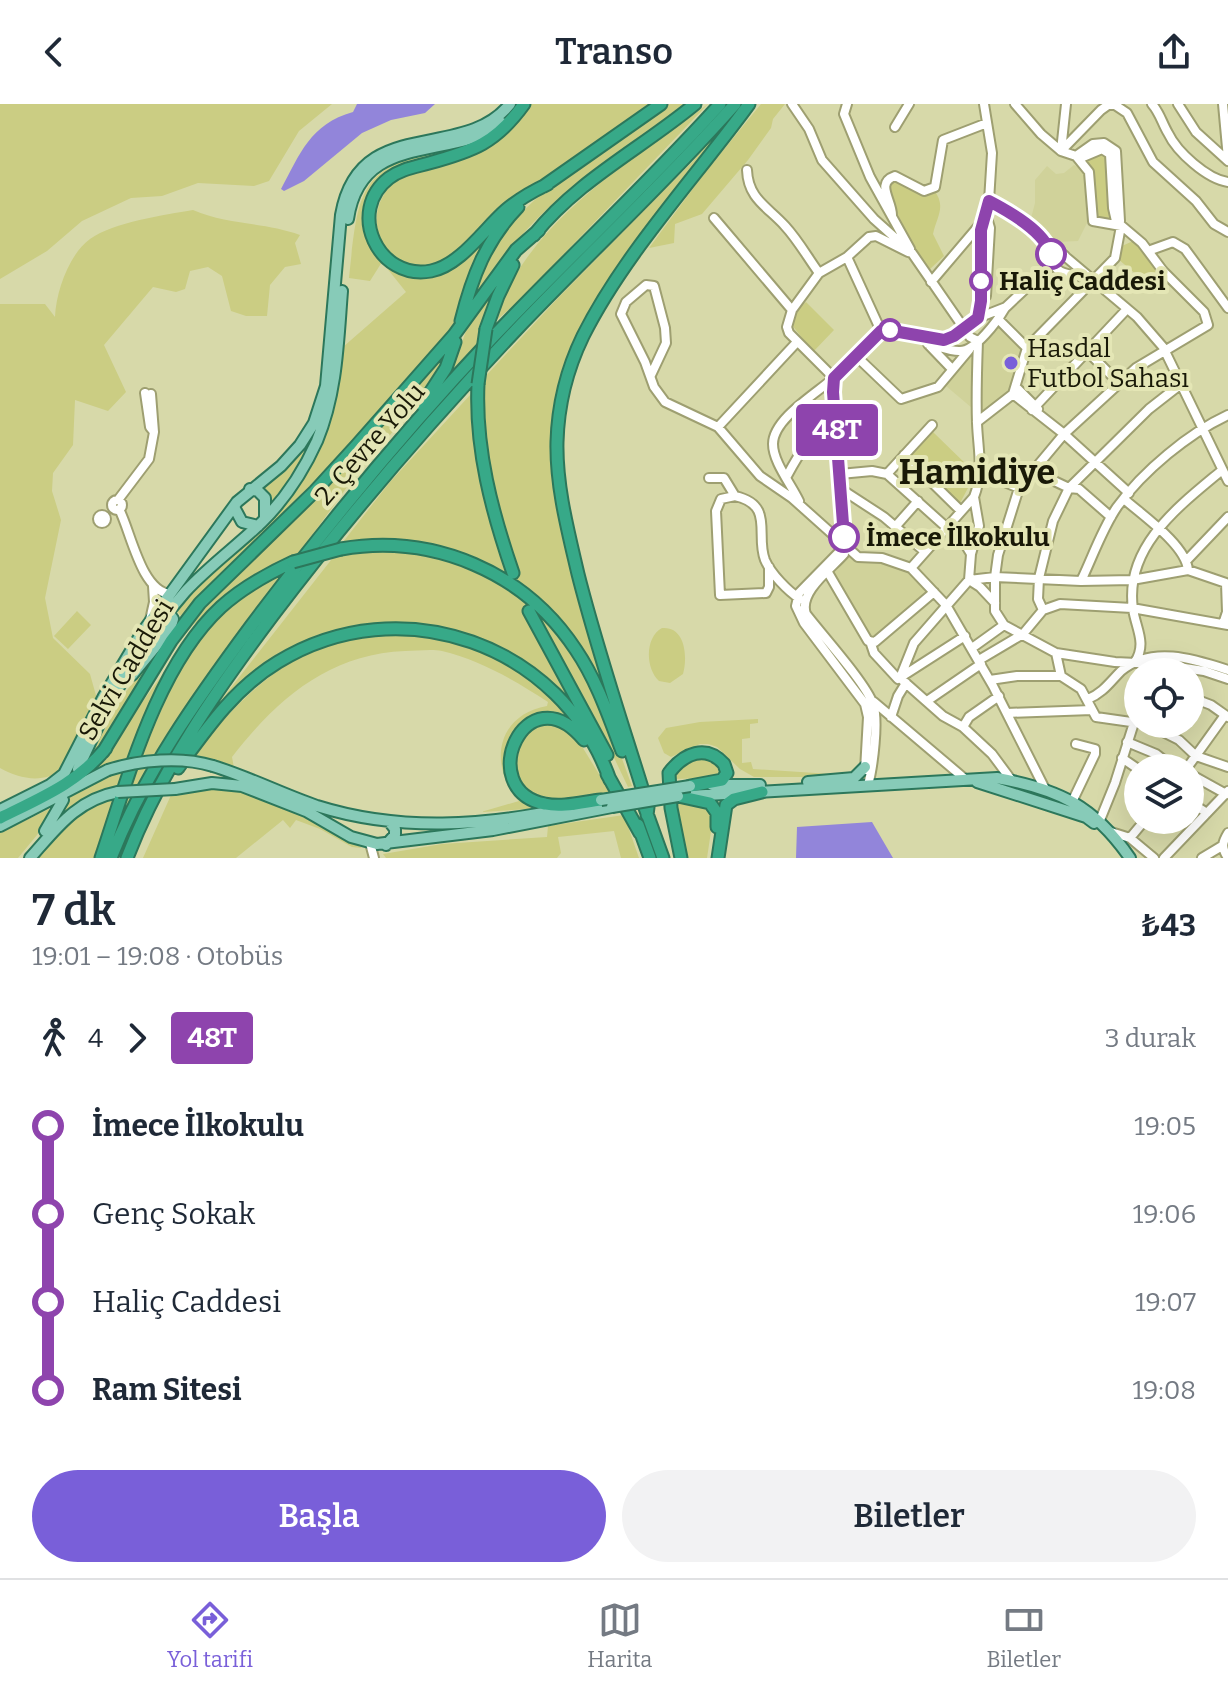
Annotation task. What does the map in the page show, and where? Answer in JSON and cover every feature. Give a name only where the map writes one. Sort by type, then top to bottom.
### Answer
[{"type":"highway","points":[[522,104],[507,126],[478,148],[405,170],[385,182],[374,195],[369,210],[372,239],[384,257],[401,269],[419,272],[435,270],[456,258],[510,207],[548,184]]},
{"type":"highway","points":[[461,321],[473,275],[486,249],[512,213],[661,104]]},
{"type":"highway","points":[[673,121],[688,104]]},
{"type":"highway","points":[[103,752],[171,641],[200,603],[349,454],[454,335],[516,250],[578,191],[695,104]]},
{"type":"highway","name":"2. Çevre Yolu","points":[[111,858],[138,797],[197,700],[288,577],[389,454],[490,341],[720,104]]},
{"type":"highway","name":"2. Çevre Yolu","points":[[129,853],[153,797],[197,723],[263,629],[344,524],[484,364],[649,197],[735,104]]},
{"type":"highway","points":[[647,815],[648,807],[604,669],[568,529],[558,472],[560,409],[575,354],[599,306],[749,104]]},
{"type":"highway","points":[[513,573],[493,508],[482,456],[478,384],[486,329],[512,267],[539,230]]},
{"type":"highway","points":[[389,454],[399,435],[438,383],[455,342]]},
{"type":"highway","points":[[0,818],[76,779],[103,752],[176,651],[205,618],[259,579],[293,562],[341,549],[393,545],[441,552],[479,566],[529,596],[560,628],[587,669],[663,858]]},
{"type":"highway","points":[[101,858],[131,770],[171,674],[194,636],[228,601]]},
{"type":"highway","points":[[529,611],[607,754],[650,858]]},
{"type":"highway","points":[[129,853],[184,760],[214,719],[243,688],[267,669],[300,650],[335,637],[367,630],[441,632],[478,643],[517,662],[545,684],[572,713],[596,749],[610,780]]},
{"type":"highway","points":[[601,800],[553,805],[532,799],[512,776],[509,759],[520,730],[544,718],[558,720],[578,733],[610,780],[640,833]]},
{"type":"highway","points":[[681,858],[671,808],[669,773],[688,757],[703,752],[714,755],[726,767],[726,776],[722,780],[690,786]]},
{"type":"highway","points":[[716,858],[726,805],[734,799],[762,792]]},
{"type":"highway","points":[[678,796],[707,801],[716,810],[716,858]]},
{"type":"main road","points":[[250,489],[258,491],[265,498],[261,522],[242,522],[234,507],[250,489],[294,453],[308,434],[322,403],[330,357],[341,215],[346,195],[355,178],[373,160],[391,149],[480,128],[496,119],[510,104]]},
{"type":"main road","name":"Selvi Caddesi","points":[[0,810],[50,785],[64,774],[104,696],[150,621],[261,522],[305,465],[322,428],[337,367],[348,217],[358,188],[373,170],[388,159],[406,152],[484,135],[501,125],[522,104]]},
{"type":"main road","name":"Selvi Caddesi","points":[[78,769],[101,720],[163,612],[170,594],[234,507]]},
{"type":"main road","points":[[170,594],[193,584]]},
{"type":"main road","points":[[0,826],[108,770],[131,764],[169,761],[213,766],[317,806],[389,821],[428,824],[522,818],[601,800],[690,786],[835,781],[854,778],[865,767]]},
{"type":"main road","points":[[835,781],[868,785],[997,778],[1032,785],[1068,799],[1100,820],[1130,858]]},
{"type":"main road","points":[[967,780],[1092,821],[1123,858]]},
{"type":"main road","points":[[27,858],[70,814],[100,797],[118,792],[175,789],[212,783],[242,786],[306,811],[364,842],[386,845],[493,830],[678,796],[868,785]]},
{"type":"main road","points":[[1032,785],[1033,800]]},
{"type":"main road","points":[[1060,808],[1068,799]]},
{"type":"main road","points":[[27,858],[63,800]]},
{"type":"main road","points":[[364,842],[355,826],[365,817]]},
{"type":"main road","points":[[386,845],[395,835],[389,821]]},
{"type":"street","points":[[792,104],[809,129],[822,160],[874,219],[912,253]]},
{"type":"street","points":[[847,104],[844,114],[870,177],[912,253],[970,337],[978,341]]},
{"type":"street","points":[[895,127],[909,104]]},
{"type":"street","points":[[978,318],[981,301],[981,230],[989,201],[992,153],[984,104]]},
{"type":"street","points":[[1015,104],[1041,134],[1061,151],[1083,157],[1102,149],[1110,154],[1113,208],[1121,226],[1204,312],[1208,325],[1136,368],[1064,434],[1019,488],[998,555],[995,611],[1004,625],[1056,653],[1124,662]]},
{"type":"street","points":[[1061,151],[1065,104]]},
{"type":"street","points":[[1152,104],[1159,112],[1169,137],[1202,171],[1217,180],[1228,182]]},
{"type":"street","points":[[1178,104],[1196,132],[1228,160]]},
{"type":"street","points":[[1223,104],[1228,160]]},
{"type":"street","points":[[1061,151],[1101,110],[1115,105],[1127,113],[1153,162],[1196,201],[1214,224],[1228,232]]},
{"type":"street","points":[[892,215],[892,206],[884,189],[884,183],[889,178],[895,176],[924,191],[935,187],[943,140],[987,123]]},
{"type":"street","points":[[1076,156],[1089,172],[1093,221],[1121,226]]},
{"type":"street","points":[[747,170],[750,190],[756,199],[784,225],[819,273]]},
{"type":"street","points":[[989,201],[1006,209],[1066,257],[1127,309],[1165,350],[1228,481]]},
{"type":"street","points":[[931,282],[986,217]]},
{"type":"street","points":[[986,217],[990,228],[986,300],[992,319],[991,327]]},
{"type":"street","points":[[714,218],[792,310]]},
{"type":"street","points":[[977,422],[1015,390],[1027,348],[1115,258],[1121,226]]},
{"type":"street","points":[[868,785],[865,767],[868,712],[865,704],[799,616],[800,599],[845,546],[834,378],[797,342],[787,327],[792,310],[819,273],[847,257],[869,237],[876,236],[912,253]]},
{"type":"street","points":[[1148,251],[1173,242],[1185,249],[1228,308]]},
{"type":"street","points":[[1048,243],[1057,267],[1092,280]]},
{"type":"street","points":[[1057,267],[1059,255],[1066,257]]},
{"type":"street","points":[[847,257],[881,331],[959,351],[969,350]]},
{"type":"street","points":[[856,356],[901,399],[938,387],[1006,307],[1040,277],[1057,267],[1069,267],[1066,257]]},
{"type":"street","points":[[651,375],[666,343],[654,286],[646,285],[626,302],[621,314],[654,387],[665,402],[718,427],[760,476],[801,505],[858,557],[882,558],[911,568],[946,605],[965,636],[1045,789]]},
{"type":"street","points":[[801,505],[777,462],[774,437],[784,421],[834,378],[881,331],[944,340],[978,318],[1006,307]]},
{"type":"street","points":[[1034,408],[1127,309]]},
{"type":"street","points":[[998,319],[1027,348]]},
{"type":"street","points":[[891,717],[914,643],[969,580],[971,554],[979,526],[974,497],[981,472],[977,422],[978,341]]},
{"type":"street","points":[[718,427],[797,342]]},
{"type":"street","points":[[928,344],[952,369]]},
{"type":"street","points":[[1087,351],[1119,383]]},
{"type":"street","points":[[1043,610],[1038,599],[1039,578],[1053,521],[1069,488],[1149,409],[1181,384]]},
{"type":"street","points":[[819,390],[835,407]]},
{"type":"street","points":[[1015,390],[1095,461],[1187,560],[1188,570]]},
{"type":"street","points":[[118,506],[105,517],[118,506],[149,459],[154,432],[150,427],[148,394]]},
{"type":"street","points":[[1081,581],[1111,517],[1126,496],[1169,453],[1202,427],[1228,415]]},
{"type":"street","points":[[787,476],[818,431],[837,422]]},
{"type":"street","points":[[887,474],[932,425]]},
{"type":"street","points":[[904,455],[961,511]]},
{"type":"street","points":[[840,474],[872,471],[887,474],[947,526],[971,554]]},
{"type":"street","points":[[1033,471],[1069,488],[1079,489],[1111,517]]},
{"type":"street","points":[[1138,658],[1142,642],[1132,608],[1132,580],[1140,554],[1179,507],[1221,471]]},
{"type":"street","points":[[981,472],[1019,488]]},
{"type":"street","points":[[709,478],[724,478],[735,496]]},
{"type":"street","points":[[841,489],[924,551]]},
{"type":"street","points":[[735,496],[744,498],[761,516],[763,551],[769,567],[766,593],[720,595],[716,511],[721,499],[735,496]]},
{"type":"street","points":[[911,568],[974,497]]},
{"type":"street","points":[[895,527],[918,501]]},
{"type":"street","points":[[118,506],[140,563],[153,585],[160,592],[170,594]]},
{"type":"street","points":[[1187,560],[1228,517]]},
{"type":"street","points":[[769,567],[800,599],[806,614],[871,699],[967,780]]},
{"type":"street","points":[[826,569],[881,663],[943,716],[963,727],[992,754],[1012,781]]},
{"type":"street","points":[[927,701],[1023,634],[1043,610],[1060,604],[1132,608],[1226,624],[1227,582],[1188,570],[1132,580],[995,577],[969,580]]},
{"type":"street","points":[[969,580],[995,603]]},
{"type":"street","points":[[153,585],[166,586],[180,581]]},
{"type":"street","points":[[150,621],[154,602],[153,585]]},
{"type":"street","points":[[870,641],[875,642],[934,592]]},
{"type":"street","points":[[972,648],[1004,625]]},
{"type":"street","points":[[903,680],[965,636]]},
{"type":"street","points":[[1056,653],[1061,676]]},
{"type":"street","points":[[1149,658],[1160,655],[1180,658]]},
{"type":"street","points":[[1204,664],[1228,670]]},
{"type":"street","points":[[1088,699],[1099,695],[1124,670]]},
{"type":"street","points":[[1204,671],[1228,679]]},
{"type":"street","points":[[990,680],[1017,676],[1061,676],[1081,689],[1099,718],[1124,721]]},
{"type":"street","points":[[963,727],[969,717],[999,696]]},
{"type":"street","points":[[868,785],[875,712],[871,699]]},
{"type":"street","points":[[1198,754],[1226,716],[1204,702]]},
{"type":"street","points":[[1007,713],[1092,710]]},
{"type":"street","points":[[1100,820],[1129,738]]},
{"type":"street","points":[[1175,738],[1194,754]]},
{"type":"street","points":[[1127,742],[1156,754]]},
{"type":"street","points":[[1068,799],[1095,754],[1095,749],[1076,744]]},
{"type":"street","points":[[1204,759],[1228,767]]},
{"type":"street","points":[[1032,766],[1032,785]]},
{"type":"street","points":[[1164,858],[1227,793],[1204,781]]},
{"type":"street","points":[[1111,832],[1130,838],[1154,858]]},
{"type":"street","points":[[1202,858],[1222,846],[1228,833]]},
{"type":"street","points":[[1130,838],[1133,834]]},
{"type":"street","points":[[364,842],[374,858]]},
{"type":"street","points":[[1222,846],[1228,858]]},
{"type":"shaded area","points":[[0,104],[332,104],[299,131],[269,181],[254,186],[198,183],[162,196],[131,198],[82,221],[47,251],[0,279]]},
{"type":"shaded area","points":[[357,104],[435,104],[425,113],[391,120],[362,133],[304,181],[284,191],[281,189],[316,132],[338,117],[353,112]]},
{"type":"shaded area","points":[[531,104],[655,104],[499,211],[449,259],[420,267],[403,263],[389,254],[380,240],[377,224],[379,207],[387,190],[402,176],[458,159],[489,145],[503,135]]},
{"type":"shaded area","points":[[670,104],[684,104],[569,191],[533,223],[508,253],[471,308],[482,272],[499,240],[522,213],[578,166]]},
{"type":"shaded area","points":[[708,104],[518,302],[493,323],[509,287],[530,254],[555,225],[613,173]]},
{"type":"shaded area","points":[[761,104],[785,104],[748,160],[702,214],[675,224],[674,243],[649,248],[703,175]]},
{"type":"shaded area","points":[[742,106],[636,240],[592,306],[572,348],[561,381],[553,439],[615,719],[595,670],[578,642],[545,603],[504,572],[459,551],[435,545],[400,541],[343,542],[390,482],[471,394],[475,453],[484,496],[506,569],[518,573],[490,476],[482,416],[483,379]]},
{"type":"shaded area","points":[[462,147],[384,179],[367,228],[392,264],[402,273],[415,278],[427,278],[451,267],[491,229],[468,278],[454,330],[357,442],[207,591],[99,751],[86,764],[124,694],[181,622],[177,611],[280,512],[309,470],[335,397],[343,347],[406,292],[382,262],[370,281],[349,278],[357,219],[362,199],[371,183],[384,171],[403,161]]},
{"type":"shaded area","points":[[1102,153],[1107,161],[1111,217],[1108,221],[1094,217],[1094,178],[1083,160]]},
{"type":"shaded area","points":[[1074,165],[1085,171],[1087,223],[1078,241],[1056,242],[1030,222],[1035,203],[1035,180],[1047,166],[1056,174],[1064,173]]},
{"type":"shaded area","points":[[896,179],[933,189],[937,195],[940,211],[933,234],[944,256],[930,269],[914,251],[889,194],[888,185]]},
{"type":"shaded area","points":[[193,210],[300,235],[295,243],[301,264],[285,267],[270,285],[267,316],[246,316],[231,311],[222,276],[208,267],[190,271],[185,289],[176,292],[153,287],[104,345],[126,392],[108,411],[75,400],[73,445],[53,473],[52,491],[61,520],[45,598],[53,638],[90,674],[97,699],[63,769],[40,778],[15,775],[0,768],[0,304],[45,304],[55,317],[65,274],[76,254],[90,239],[125,224]]},
{"type":"shaded area","points":[[1133,241],[1140,245],[1168,281],[1157,292],[1118,259],[1122,246]]},
{"type":"shaded area","points":[[504,273],[475,350],[450,377],[467,328]]},
{"type":"shaded area","points":[[806,302],[834,330],[813,352],[792,325],[795,312]]},
{"type":"shaded area","points":[[999,326],[1023,349],[1011,388],[991,410],[981,415],[981,345]]},
{"type":"shaded area","points":[[447,350],[430,387],[350,483],[300,552],[236,588],[193,625],[171,651],[208,603]]},
{"type":"shaded area","points":[[971,355],[977,357],[972,408],[946,386]]},
{"type":"shaded area","points":[[319,420],[308,449],[273,502],[269,493],[260,487]]},
{"type":"shaded area","points":[[933,432],[970,468],[968,488],[959,505],[910,457]]},
{"type":"shaded area","points":[[374,548],[417,551],[467,565],[491,577],[534,607],[569,645],[591,681],[632,786],[628,787],[596,720],[534,608],[526,612],[582,718],[553,687],[521,661],[486,642],[449,630],[411,624],[371,625],[331,632],[291,647],[255,670],[215,708],[335,555]]},
{"type":"shaded area","name":"İmece İlkokulu","points":[[849,555],[862,561],[874,559],[903,568],[926,588],[925,596],[877,635],[869,637],[833,576],[834,569]]},
{"type":"shaded area","points":[[286,571],[193,696],[114,831],[145,744],[198,642],[235,602]]},
{"type":"shaded area","points":[[77,611],[91,625],[68,649],[54,636]]},
{"type":"shaded area","points":[[662,628],[676,632],[685,651],[683,674],[670,683],[659,681],[649,661],[652,638]]},
{"type":"shaded area","points":[[381,633],[463,641],[516,667],[541,686],[571,720],[551,713],[533,716],[518,726],[508,743],[505,761],[509,780],[522,797],[545,808],[481,812],[519,801],[503,773],[502,744],[517,720],[530,711],[547,706],[548,702],[497,672],[442,651],[378,654],[352,661],[307,683],[267,716],[249,736],[232,757],[234,768],[195,755],[244,699],[287,664],[321,646]]},
{"type":"shaded area","points":[[170,664],[121,787],[85,798],[62,814],[70,796],[114,774],[111,764],[89,774],[115,747],[133,715]]},
{"type":"shaded area","points":[[758,719],[758,723],[750,724],[750,738],[742,739],[742,763],[751,762],[753,769],[831,774],[831,777],[754,777],[740,769],[717,747],[700,744],[671,757],[664,753],[658,738],[666,728],[700,722]]},
{"type":"shaded area","points":[[536,724],[557,724],[578,740],[610,792],[548,803],[523,788],[513,765],[516,744]]},
{"type":"shaded area","points":[[703,755],[719,762],[722,773],[715,778],[673,779],[686,762]]},
{"type":"shaded area","points":[[221,788],[238,790],[316,820],[362,848],[352,847],[296,820],[290,828],[283,820],[236,858],[143,858],[171,795]]},
{"type":"shaded area","points":[[114,798],[95,858],[39,858],[81,814]]},
{"type":"shaded area","points":[[699,803],[713,818],[707,858],[687,858],[677,804]]},
{"type":"shaded area","points":[[55,806],[18,858],[0,858],[0,833]]},
{"type":"shaded area","points":[[624,815],[639,858],[621,858],[614,831],[558,837],[561,853],[557,858],[386,858],[383,854],[442,844],[547,837],[548,826]]},
{"type":"shaded area","points":[[872,822],[893,858],[796,858],[797,827]]},
{"type":"bus line","name":"48T","points":[[844,537],[834,378],[881,331],[944,340],[978,318],[981,301],[981,230],[989,201],[1006,209],[1048,243],[1051,254]]},
{"type":"place","name":"Haliç Caddesi","points":[[981,281]]},
{"type":"place","name":"Hasdal Futbol Sahası","points":[[1011,363]]},
{"type":"place","name":"İmece İlkokulu","points":[[844,537]]},
{"type":"district","name":"Hamidiye","points":[[977,472]]}]
